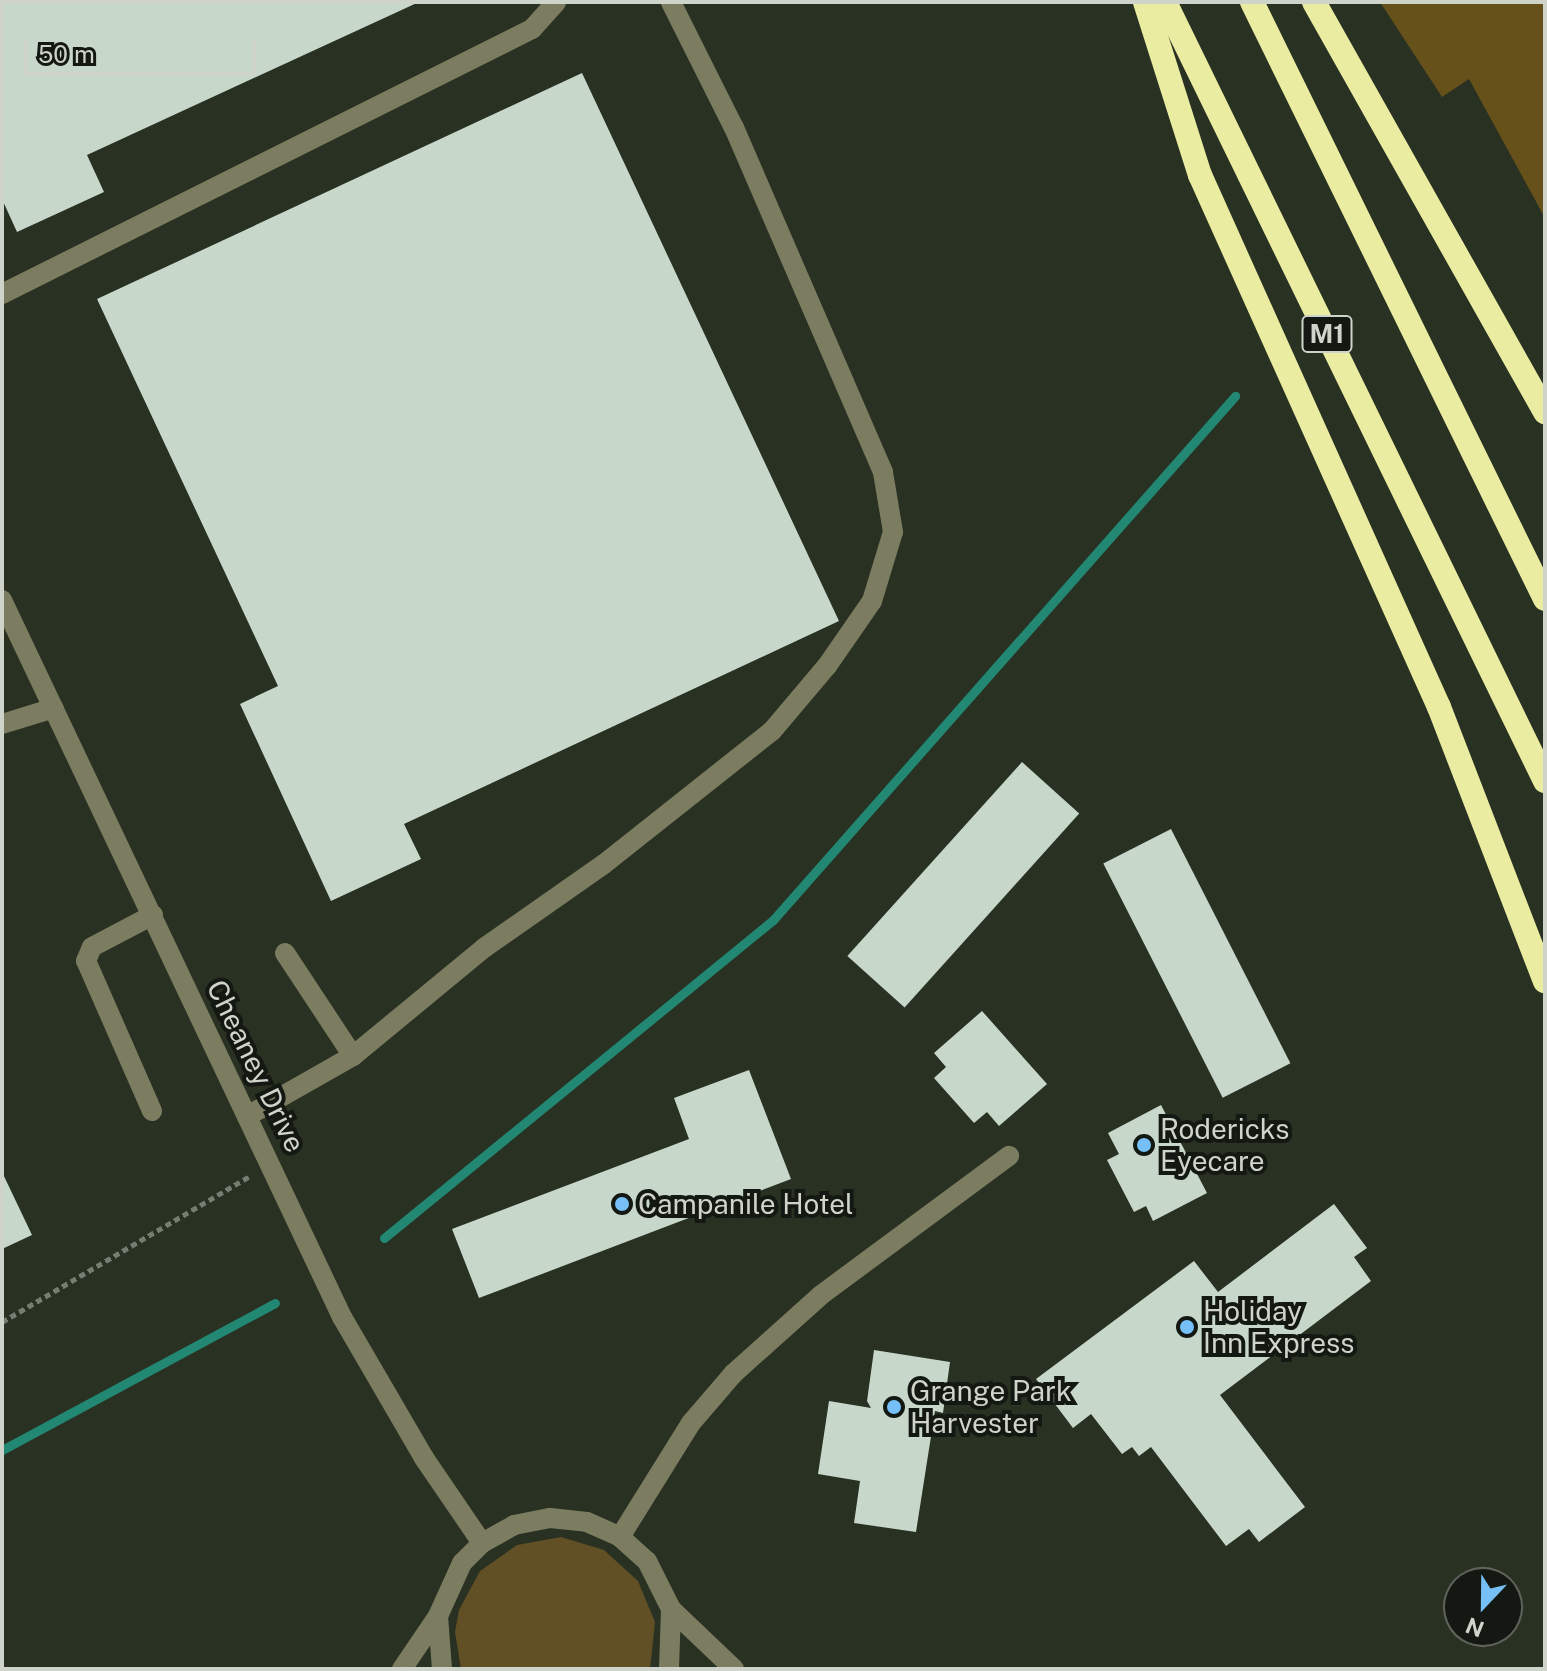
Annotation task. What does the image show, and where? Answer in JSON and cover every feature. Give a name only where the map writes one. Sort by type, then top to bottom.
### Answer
[{"type":"highway","points":[[1145,2],[1200,175],[1439,707],[1545,981]]},
{"type":"highway","name":"M1","points":[[1165,2],[1545,781]]},
{"type":"highway","points":[[1252,2],[1545,599]]},
{"type":"highway","points":[[1314,2],[1545,412]]},
{"type":"street","points":[[2,294],[532,29],[556,2]]},
{"type":"street","points":[[249,1115],[353,1056],[484,948],[604,864],[772,731],[827,666],[872,601],[893,532],[883,472],[734,128],[671,2]]},
{"type":"street","name":"Cheaney Drive","points":[[2,600],[249,1115],[342,1317],[424,1458],[482,1543]]},
{"type":"street","points":[[2,724],[54,708]]},
{"type":"street","points":[[152,1111],[86,961],[92,947],[153,915]]},
{"type":"street","points":[[285,953],[353,1056]]},
{"type":"street","points":[[620,1537],[691,1423],[733,1374],[821,1295],[1009,1156]]},
{"type":"street","points":[[402,1669],[438,1616],[454,1576],[482,1543],[514,1525],[550,1518],[587,1522],[620,1537],[647,1561],[671,1609],[734,1669]]},
{"type":"street","points":[[669,1669],[671,1609]]},
{"type":"street","points":[[438,1616],[442,1669]]},
{"type":"path","points":[[2,1322],[272,1164]]},
{"type":"shaded area","points":[[1380,2],[1545,2],[1545,218],[1469,79],[1442,97]]},
{"type":"shaded area","points":[[561,1537],[604,1550],[638,1581],[655,1622],[650,1669],[461,1669],[455,1632],[459,1610],[480,1571],[517,1545]]},
{"type":"building","points":[[2,2],[419,2],[87,155],[104,192],[17,232],[2,199]]},
{"type":"building","points":[[582,73],[839,621],[404,824],[421,859],[331,901],[240,704],[278,686],[97,299]]},
{"type":"building","points":[[1022,762],[1079,814],[905,1007],[847,956]]},
{"type":"building","points":[[1171,829],[1290,1063],[1223,1098],[1103,864]]},
{"type":"building","points":[[982,1011],[1047,1084],[999,1126],[987,1112],[974,1123],[934,1078],[946,1067],[934,1053]]},
{"type":"building","name":"Campanile Hotel","points":[[749,1070],[791,1179],[479,1298],[452,1229],[689,1139],[674,1098]]},
{"type":"building","points":[[1161,1105],[1207,1193],[1153,1221],[1146,1206],[1134,1212],[1107,1160],[1119,1154],[1108,1133]]},
{"type":"building","points":[[2,1172],[32,1235],[2,1249]]},
{"type":"building","points":[[1334,1204],[1367,1248],[1354,1257],[1371,1281],[1220,1395],[1305,1507],[1259,1542],[1249,1529],[1226,1546],[1151,1447],[1139,1456],[1132,1447],[1122,1454],[1091,1414],[1073,1428],[1036,1379],[1194,1261],[1218,1292]]},
{"type":"building","points":[[874,1350],[950,1362],[943,1413],[935,1411],[916,1532],[854,1523],[860,1481],[818,1474],[829,1401],[871,1408],[867,1401]]},
{"type":"waterway","points":[[384,1238],[773,920],[1235,396]]},
{"type":"waterway","points":[[2,1450],[275,1303]]},
{"type":"place","name":"Rodericks Eyecare","points":[[1144,1145]]},
{"type":"place","name":"Campanile Hotel","points":[[622,1204]]},
{"type":"place","name":"Holiday Inn Express","points":[[1187,1327]]},
{"type":"place","name":"Grange Park Harvester","points":[[894,1407]]}]
